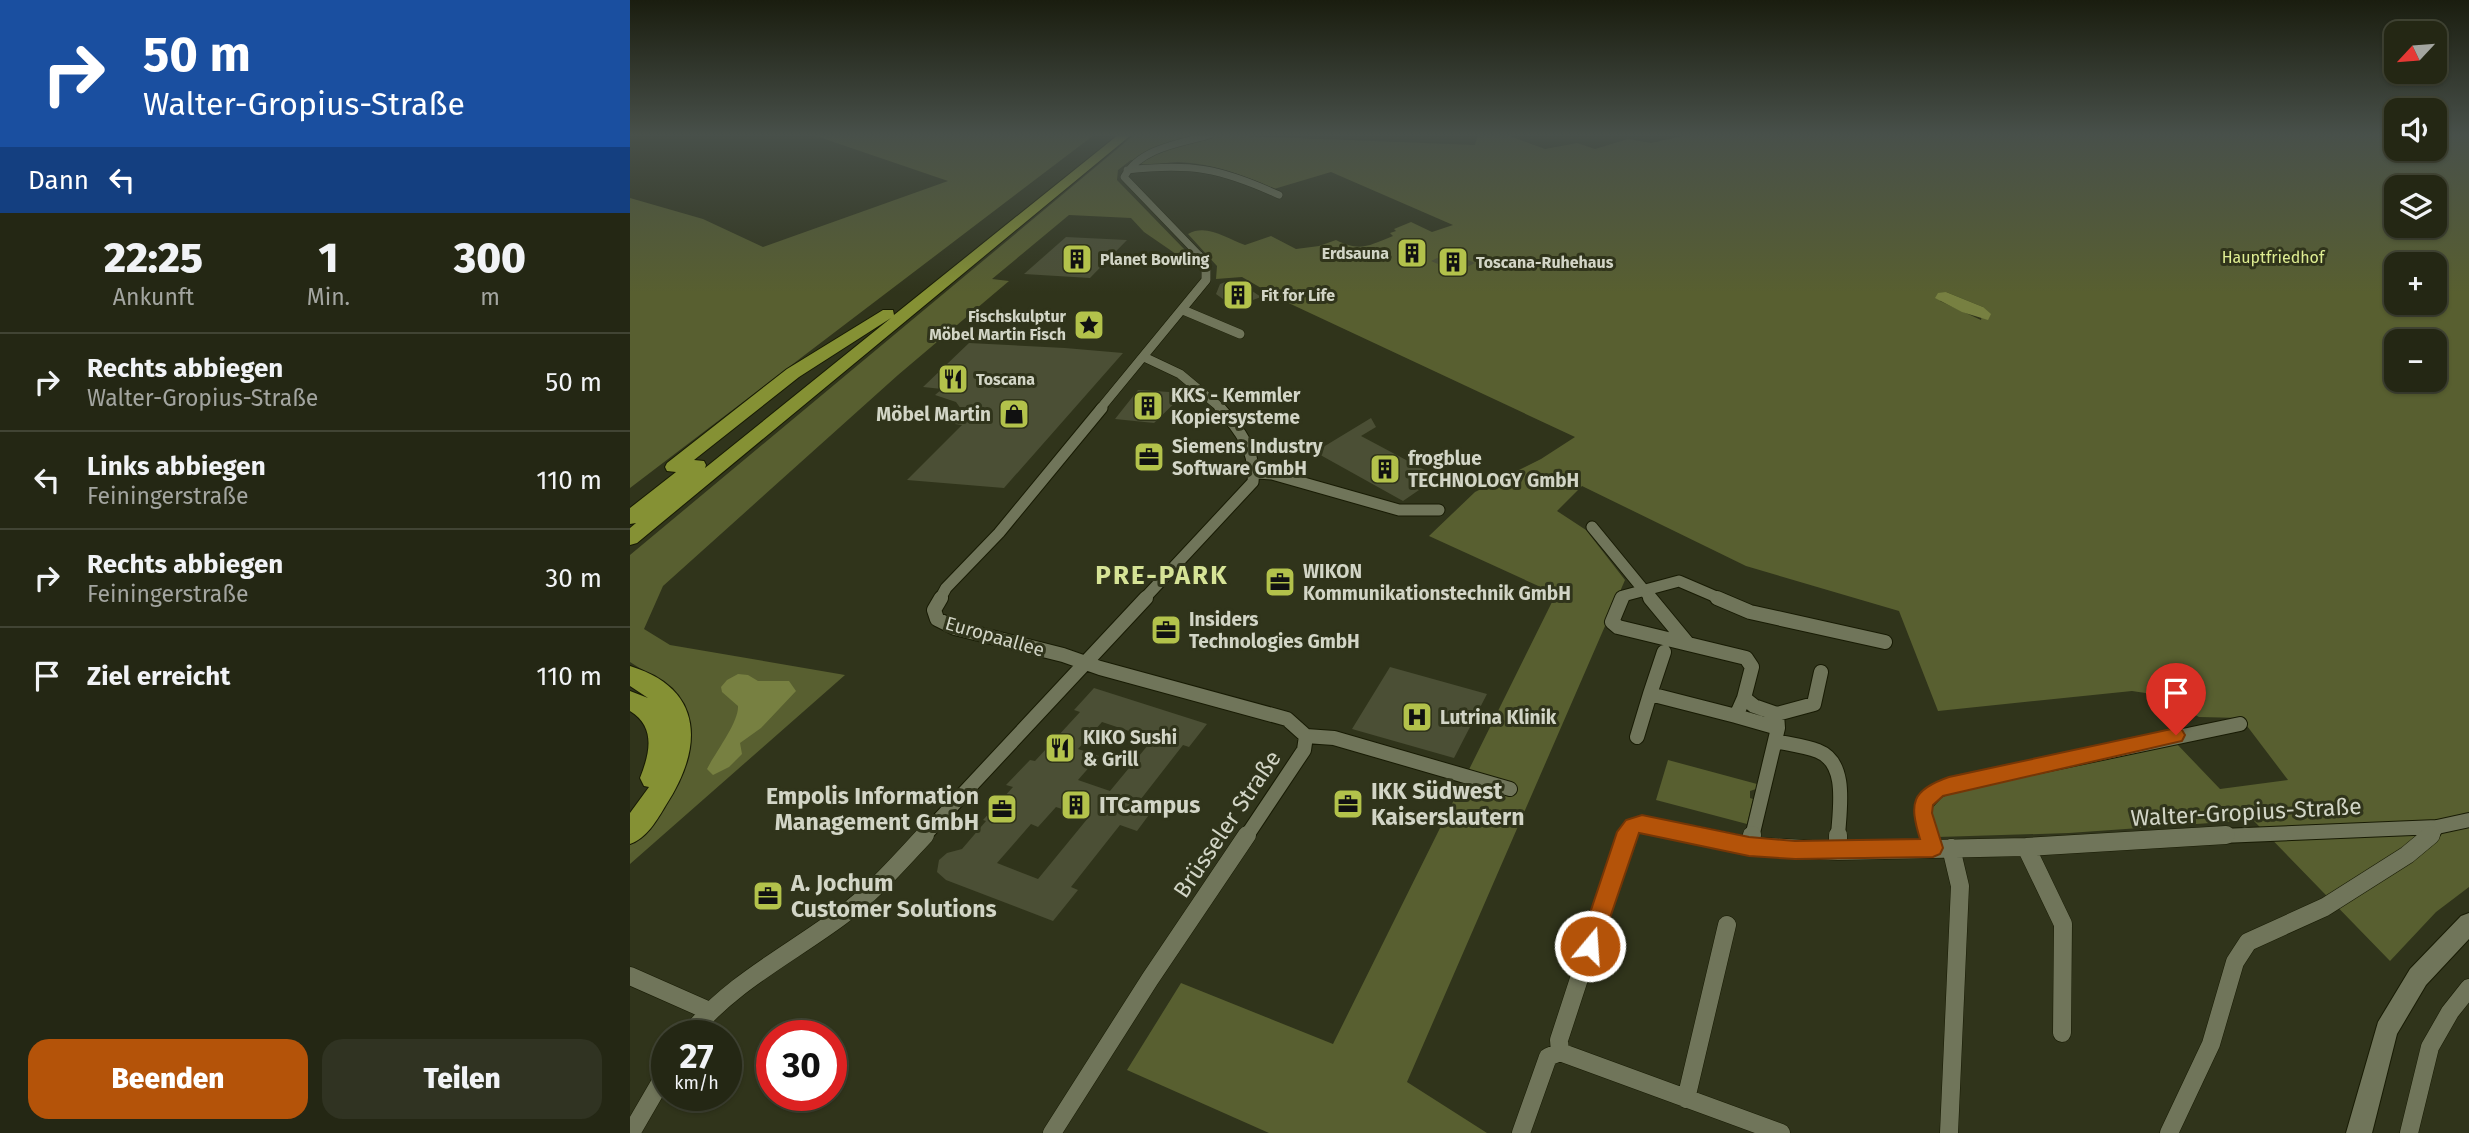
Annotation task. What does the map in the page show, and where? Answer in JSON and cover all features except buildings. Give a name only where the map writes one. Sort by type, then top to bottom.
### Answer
[{"type":"highway","points":[[630,518],[1045,188]]},
{"type":"highway","points":[[630,538],[1060,188]]},
{"type":"highway","points":[[630,501],[793,373],[888,313]]},
{"type":"highway","points":[[630,544],[651,521]]},
{"type":"highway","points":[[630,675],[664,697],[677,715],[680,733],[678,756],[661,790],[630,832]]},
{"type":"highway","points":[[630,700],[640,704],[658,720],[663,733],[662,760],[652,783],[630,814]]},
{"type":"main road","points":[[2359,1133],[2386,1030],[2418,977],[2469,923]]},
{"type":"street","name":"Europaallee","points":[[1085,663],[955,628],[937,619],[934,610],[946,588],[999,533],[1206,280],[1206,263],[1133,188]]},
{"type":"street","points":[[1264,188],[1279,195]]},
{"type":"street","points":[[1183,310],[1240,334]]},
{"type":"street","points":[[700,1020],[707,1010],[768,963],[842,915],[883,880],[1253,482],[1256,463],[1248,446],[1223,410],[1190,381],[1164,364],[1144,357]]},
{"type":"street","points":[[1256,473],[1272,474],[1399,510],[1439,510]]},
{"type":"street","points":[[1592,527],[1688,644]]},
{"type":"street","points":[[1736,716],[1752,667],[1746,658],[1618,627],[1612,622],[1623,596],[1679,581],[1749,612],[1885,642]]},
{"type":"street","points":[[1637,737],[1664,652]]},
{"type":"street","points":[[1085,663],[1287,719],[1306,736],[1334,738],[1510,789]]},
{"type":"street","points":[[1749,846],[1777,728],[1814,704],[1821,672]]},
{"type":"street","points":[[1650,694],[1777,728],[1821,752],[1833,763],[1839,774],[1838,851]]},
{"type":"street","points":[[1744,698],[1777,728]]},
{"type":"street","points":[[1949,1133],[1960,886],[1922,813],[1924,801],[1949,785],[2240,724]]},
{"type":"street","name":"Brüsseler Straße","points":[[1052,1133],[1150,979],[1304,750],[1306,736]]},
{"type":"street","name":"Walter-Gropius-Straße","points":[[1560,1052],[1559,1040],[1627,832],[1633,826],[1642,824],[1749,846],[1838,851],[2026,847],[2262,833],[2437,827],[2469,820]]},
{"type":"street","points":[[2169,1133],[2211,1044],[2235,961],[2248,942],[2325,907],[2407,855],[2429,838],[2437,827]]},
{"type":"street","points":[[2026,847],[2063,924],[2062,1033]]},
{"type":"street","points":[[1686,1099],[1727,925]]},
{"type":"street","points":[[630,976],[707,1010]]},
{"type":"street","points":[[2409,1133],[2430,1047],[2450,1012],[2469,988]]},
{"type":"street","points":[[1521,1133],[1548,1058],[1560,1052],[1781,1133]]},
{"type":"street","points":[[631,1133],[651,1099]]},
{"type":"green space","points":[[929,188],[1025,188],[630,488],[630,198],[703,219],[763,247]]},
{"type":"green space","points":[[1071,188],[1125,188],[1185,250],[1176,254],[1144,232],[1131,218],[1069,215],[992,279],[1009,281],[898,375],[663,586],[644,629],[670,645],[845,675],[630,864],[630,838],[689,735],[686,707],[668,686],[630,662],[630,555]]},
{"type":"green space","name":"Hauptfriedhof","points":[[1368,188],[2384,188],[2384,238],[2447,238],[2447,188],[2469,188],[2469,887],[2436,912],[2390,961],[2253,820],[2069,833],[1938,837],[1933,833],[1927,809],[1947,792],[2175,742],[2220,789],[2288,780],[2241,718],[2199,717],[2159,695],[2132,691],[1938,711],[1899,611],[1746,566],[1582,486],[1557,511],[1586,530],[1625,580],[1407,1082],[1487,1133],[1269,1133],[1127,1070],[1181,983],[1333,1044],[1556,594],[1429,536],[1475,492],[1541,459],[1575,437],[1280,299],[1242,277],[1216,279],[1217,266],[1188,234],[1210,231],[1245,245],[1271,236],[1296,249],[1319,246],[1336,240],[1358,247],[1370,245],[1393,236],[1390,233],[1396,231],[1394,229],[1411,222],[1432,232],[1453,225]],"holes":[[[1946,292],[1983,307],[1981,320],[1940,301]]]},
{"type":"green space","points":[[1668,760],[1757,784],[1756,789],[1750,791],[1750,798],[1753,799],[1747,824],[1656,800]]},
{"type":"shaded area","points":[[1946,292],[1983,307],[1991,314],[1988,320],[1962,312],[1935,298],[1938,293]]},
{"type":"shaded area","points":[[738,674],[748,675],[758,681],[789,681],[796,691],[761,728],[740,743],[742,754],[729,767],[713,775],[707,769],[731,729],[738,706],[722,692],[721,687]]},
{"type":"place","name":"Erdsauna","points":[[1412,253]]},
{"type":"place","name":"Planet Bowling","points":[[1077,259]]},
{"type":"place","name":"Toscana-Ruhehaus","points":[[1453,262]]},
{"type":"place","name":"Fit for Life","points":[[1238,295]]},
{"type":"place","name":"Fischskulptur Möbel Martin Fisch","points":[[1089,325]]},
{"type":"place","name":"Toscana","points":[[953,379]]},
{"type":"place","name":"KKS - Kemmler Kopiersysteme","points":[[1148,406]]},
{"type":"place","name":"Möbel Martin","points":[[1014,414]]},
{"type":"place","name":"Siemens Industry Software GmbH","points":[[1149,457]]},
{"type":"place","name":"frogblue TECHNOLOGY GmbH","points":[[1385,469]]},
{"type":"place","name":"WIKON Kommunikationstechnik GmbH","points":[[1280,582]]},
{"type":"place","name":"Insiders Technologies GmbH","points":[[1166,630]]},
{"type":"place","name":"Lutrina Klinik","points":[[1417,717]]},
{"type":"place","name":"KIKO Sushi & Grill","points":[[1060,748]]},
{"type":"place","name":"IKK Südwest Kaiserslautern","points":[[1348,804]]},
{"type":"place","name":"ITCampus","points":[[1076,805]]},
{"type":"place","name":"Empolis Information Management GmbH","points":[[1002,809]]},
{"type":"place","name":"A. Jochum Customer Solutions","points":[[768,896]]},
{"type":"district","name":"PRE-PARK","points":[[1162,575]]},
{"type":"route","points":[[1590,946],[1627,832],[1633,826],[1642,824],[1749,846],[1795,850],[1933,848],[1922,813],[1924,801],[1936,790],[2176,735]]}]
